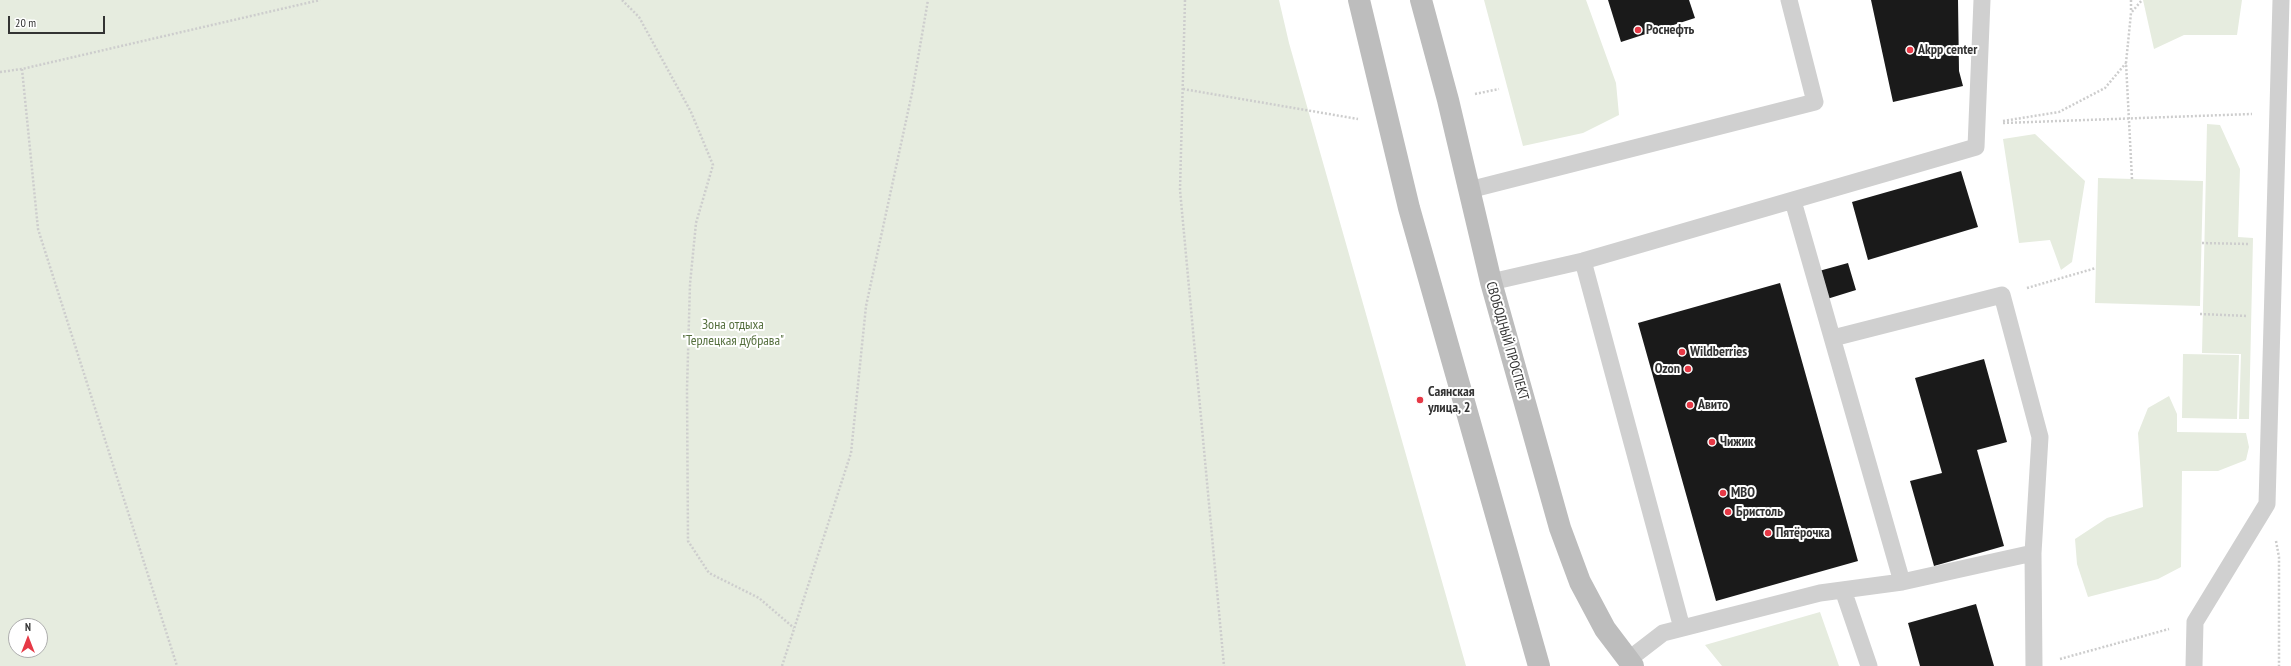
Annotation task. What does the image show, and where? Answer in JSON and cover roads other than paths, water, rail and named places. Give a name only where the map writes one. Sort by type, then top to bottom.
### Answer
[{"type":"main road","points":[[1358,0],[1409,208],[1538,666]]},
{"type":"main road","name":"СВОБОДНЫЙ ПРОСПЕКТ","points":[[1421,0],[1448,100],[1491,282],[1560,528],[1580,582],[1605,629],[1630,663]]},
{"type":"lane","points":[[1469,190],[1815,102],[1789,0]]},
{"type":"lane","points":[[1491,282],[1583,261],[1976,147],[1982,0]]},
{"type":"lane","points":[[2194,666],[2195,622],[2267,504],[2281,0]]},
{"type":"lane","points":[[1793,201],[1902,582]]},
{"type":"lane","points":[[1583,261],[1682,628]]},
{"type":"lane","points":[[1832,338],[2002,295],[2040,437],[2033,553],[2034,666]]},
{"type":"lane","points":[[1630,663],[1663,633],[1820,593],[1902,582],[2033,553]]},
{"type":"lane","points":[[1843,590],[1869,666]]},
{"type":"place","name":"Роснефть","points":[[1638,30]]},
{"type":"place","name":"Akpp center","points":[[1910,50]]},
{"type":"place","name":"Wildberries","points":[[1682,352]]},
{"type":"place","name":"Ozon","points":[[1688,369]]},
{"type":"place","name":"Саянская улица, 2","points":[[1420,400]]},
{"type":"place","name":"Авито","points":[[1690,405]]},
{"type":"place","name":"Чижик","points":[[1712,442]]},
{"type":"place","name":"МВО","points":[[1723,493]]},
{"type":"place","name":"Бристоль","points":[[1728,512]]},
{"type":"place","name":"Пятёрочка","points":[[1768,533]]},
{"type":"park label","name":"Зона отдыха \"Терлецкая дубрава\"","points":[[733,334]]}]
